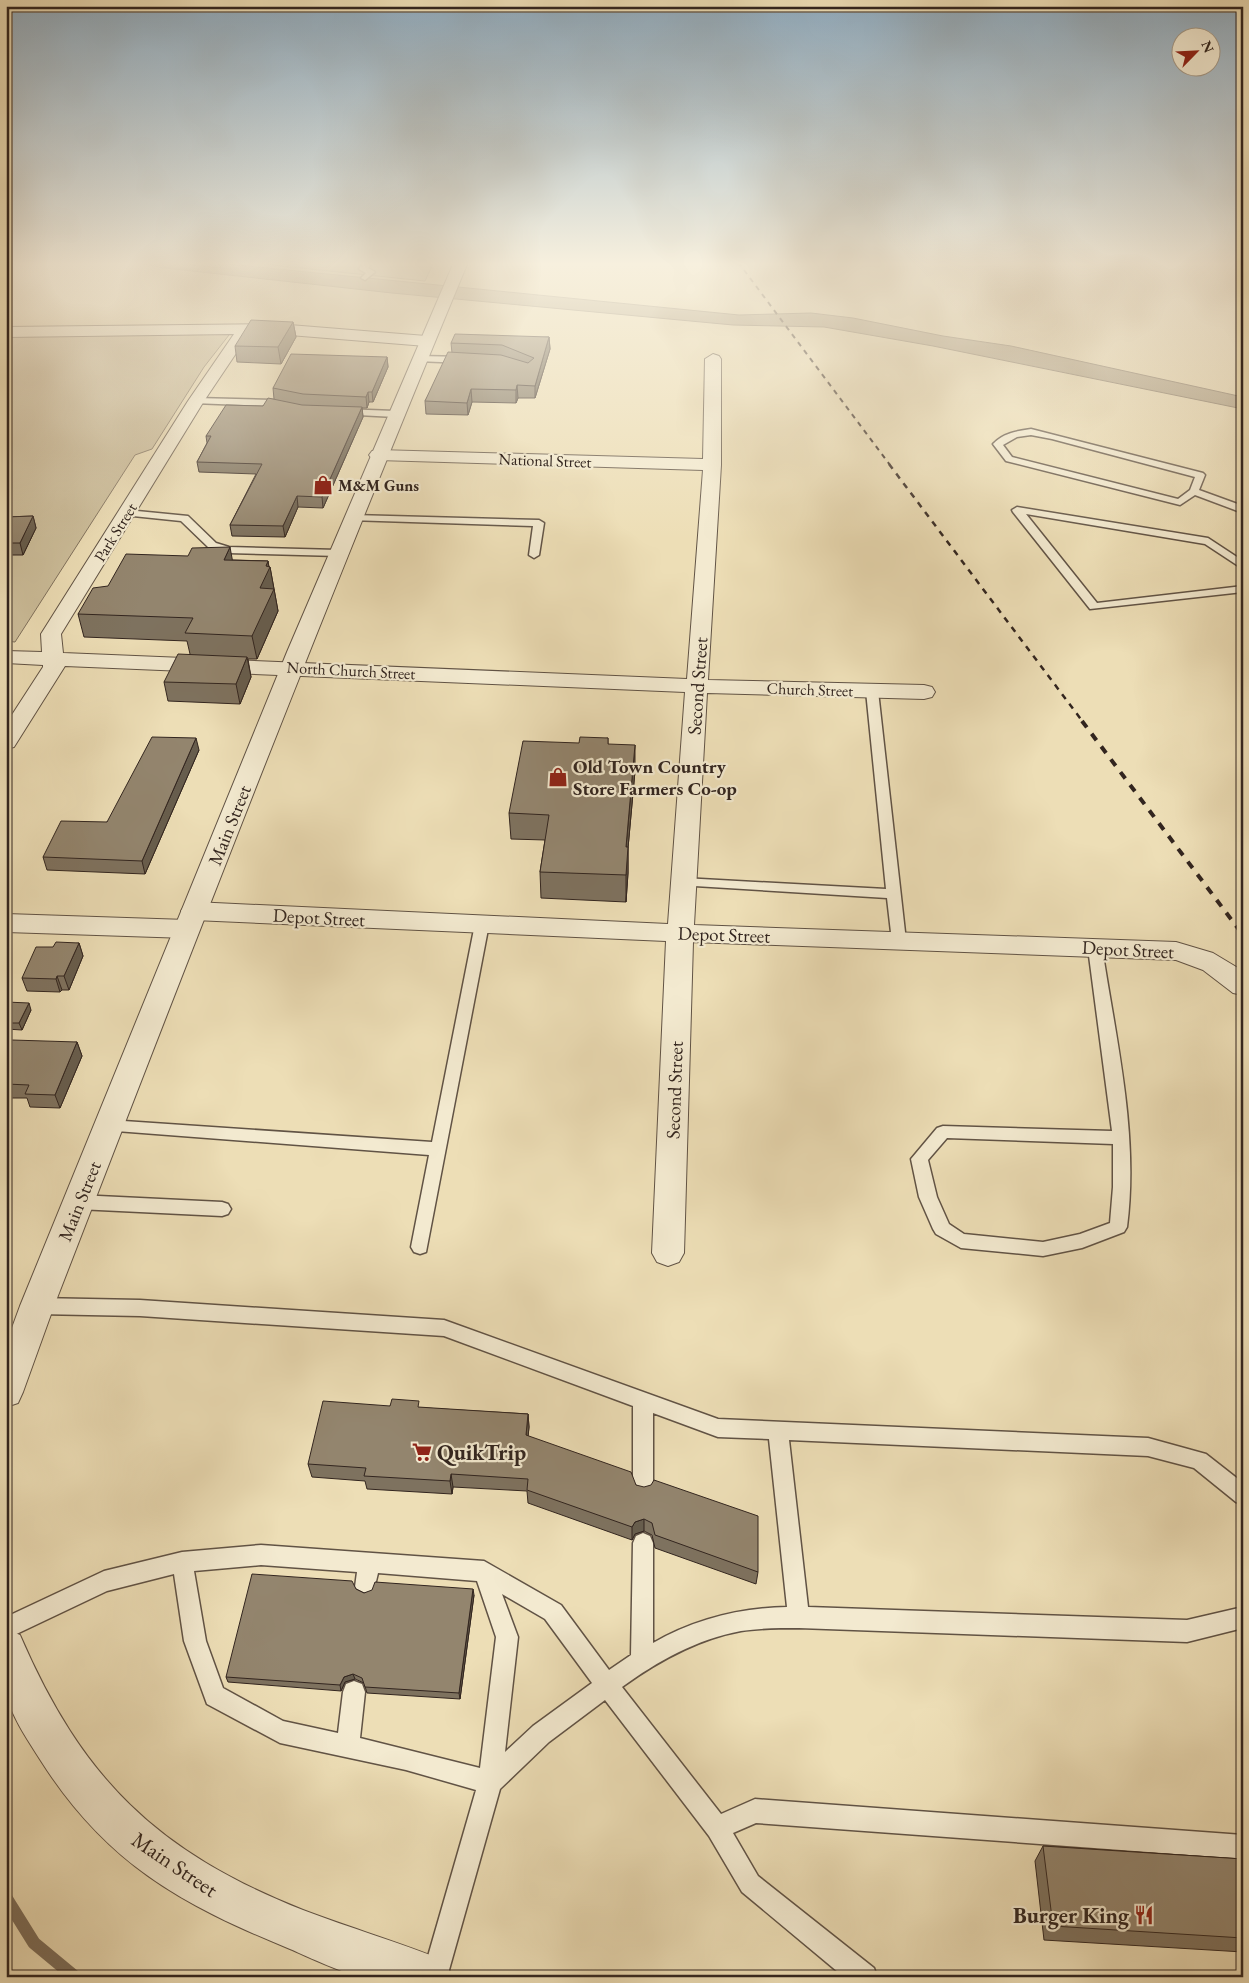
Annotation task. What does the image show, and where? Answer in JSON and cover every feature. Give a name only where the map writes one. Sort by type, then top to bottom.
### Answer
[{"type":"street","name":"Park Street","points":[[6,742],[54,667],[51,634],[196,401],[227,355]]},
{"type":"street","name":"Main Street","points":[[6,1392],[78,1202],[338,552],[421,355]]},
{"type":"street","name":"Second Street","points":[[668,1252],[680,933],[712,466],[713,359]]},
{"type":"street","name":"National Street","points":[[378,455],[712,466]]},
{"type":"street","name":"North Church Street","points":[[6,657],[293,667],[697,686]]},
{"type":"street","name":"Church Street","points":[[697,686],[924,692]]},
{"type":"street","points":[[6,923],[191,920]]},
{"type":"street","name":"Depot Street","points":[[191,920],[482,924],[680,933],[1176,950],[1209,960],[1230,974],[1243,986]]},
{"type":"street","name":"Main Street","points":[[6,1648],[22,1688],[44,1731],[82,1783],[116,1823],[165,1862],[217,1894],[274,1921],[429,1977]]},
{"type":"lane","points":[[444,355],[475,361]]},
{"type":"lane","points":[[196,401],[272,404],[296,409]]},
{"type":"lane","points":[[331,412],[396,414]]},
{"type":"lane","points":[[1031,432],[1053,436],[1200,475],[1194,491],[1180,502],[1009,459],[998,444],[1004,438],[1016,434],[1031,432]]},
{"type":"lane","points":[[1194,491],[1243,510]]},
{"type":"lane","points":[[1243,566],[1208,541],[1017,510],[1094,607],[1243,588]]},
{"type":"lane","points":[[127,513],[184,518],[212,545],[228,550],[338,552]]},
{"type":"lane","points":[[353,518],[539,523],[534,555]]},
{"type":"lane","points":[[872,690],[899,941]]},
{"type":"lane","points":[[684,882],[894,894]]},
{"type":"lane","points":[[420,1247],[482,924]]},
{"type":"lane","points":[[1095,948],[1120,1119],[1121,1138],[1123,1194],[1118,1227],[1082,1241],[1042,1249],[961,1241],[942,1228],[928,1197],[919,1159],[943,1132],[1121,1138]]},
{"type":"lane","points":[[109,1126],[438,1149]]},
{"type":"lane","points":[[78,1202],[222,1209]]},
{"type":"lane","points":[[37,1306],[140,1308],[444,1328],[718,1428],[1148,1448],[1199,1460],[1243,1495]]},
{"type":"lane","points":[[643,1400],[643,1489]]},
{"type":"lane","points":[[778,1431],[799,1616]]},
{"type":"lane","points":[[642,1543],[642,1660]]},
{"type":"lane","points":[[6,1628],[104,1581],[182,1562],[261,1555],[484,1571],[553,1612],[717,1828],[750,1884],[839,1958],[865,1977]]},
{"type":"lane","points":[[182,1562],[195,1641],[215,1696],[280,1732],[406,1759],[490,1782]]},
{"type":"lane","points":[[366,1588],[369,1563]]},
{"type":"lane","points":[[434,1977],[490,1782],[507,1637],[484,1571]]},
{"type":"lane","points":[[490,1782],[541,1734],[642,1660],[688,1636],[735,1622],[799,1616],[1187,1631],[1243,1617]]},
{"type":"lane","points":[[348,1747],[354,1692]]},
{"type":"lane","points":[[717,1828],[755,1812],[1243,1847]]},
{"type":"shaded area","points":[[6,355],[214,355],[152,449],[135,455],[15,642],[6,641]]},
{"type":"water","points":[[975,355],[1050,355],[1243,397],[1243,409]]},
{"type":"building","points":[[291,355],[387,357],[372,392],[368,392],[366,397],[303,394],[273,388]]},
{"type":"building","points":[[447,355],[501,355],[528,363],[534,358],[525,355],[544,355],[535,386],[517,385],[516,390],[471,389],[467,403],[425,401]]},
{"type":"building","points":[[268,398],[302,405],[362,407],[322,497],[297,496],[283,526],[230,525],[262,464],[197,462],[211,436],[206,436],[226,405],[263,406]]},
{"type":"building","points":[[33,516],[20,543],[6,543],[6,517]]},
{"type":"building","points":[[230,547],[224,560],[268,561],[266,566],[270,567],[260,588],[274,589],[252,636],[185,633],[193,618],[78,614],[93,588],[108,586],[126,554],[188,556],[192,548]]},
{"type":"building","points":[[178,654],[247,657],[236,684],[164,682]]},
{"type":"building","points":[[152,737],[196,738],[142,861],[43,857],[61,821],[107,822]]},
{"type":"building","points":[[580,737],[608,738],[608,744],[635,745],[626,847],[628,847],[626,875],[540,872],[549,815],[509,813],[523,741],[579,743]]},
{"type":"building","points":[[56,942],[79,943],[64,976],[57,976],[56,979],[22,978],[36,947],[53,947]]},
{"type":"building","points":[[6,1002],[29,1003],[19,1023],[6,1023]]},
{"type":"building","points":[[12,1040],[77,1042],[55,1095],[25,1094],[29,1085],[6,1084],[6,1053]]},
{"type":"building","points":[[392,1399],[419,1401],[418,1407],[528,1414],[526,1435],[631,1472],[636,1485],[644,1487],[651,1485],[654,1480],[758,1516],[758,1572],[655,1535],[652,1523],[644,1519],[635,1522],[632,1527],[527,1490],[528,1479],[451,1474],[450,1481],[364,1476],[366,1468],[308,1464],[323,1401],[390,1406]]},
{"type":"building","points":[[252,1574],[352,1581],[356,1589],[364,1593],[372,1590],[375,1582],[473,1589],[459,1693],[365,1687],[362,1678],[353,1674],[344,1677],[340,1685],[226,1677]]},
{"type":"building","points":[[1043,1846],[1243,1859],[1243,1938],[1053,1926]]},
{"type":"waterway","points":[[6,1898],[34,1943],[75,1977]]},
{"type":"railway","points":[[807,355],[890,465]]},
{"type":"railway","points":[[889,464],[1083,722]]},
{"type":"railway","points":[[1082,721],[1243,935]]},
{"type":"place","name":"M&M Guns","points":[[323,485]]},
{"type":"place","name":"Old Town Country Store Farmers Co-op","points":[[558,777]]},
{"type":"place","name":"QuikTrip","points":[[422,1452]]},
{"type":"place","name":"Burger King","points":[[1144,1915]]}]
